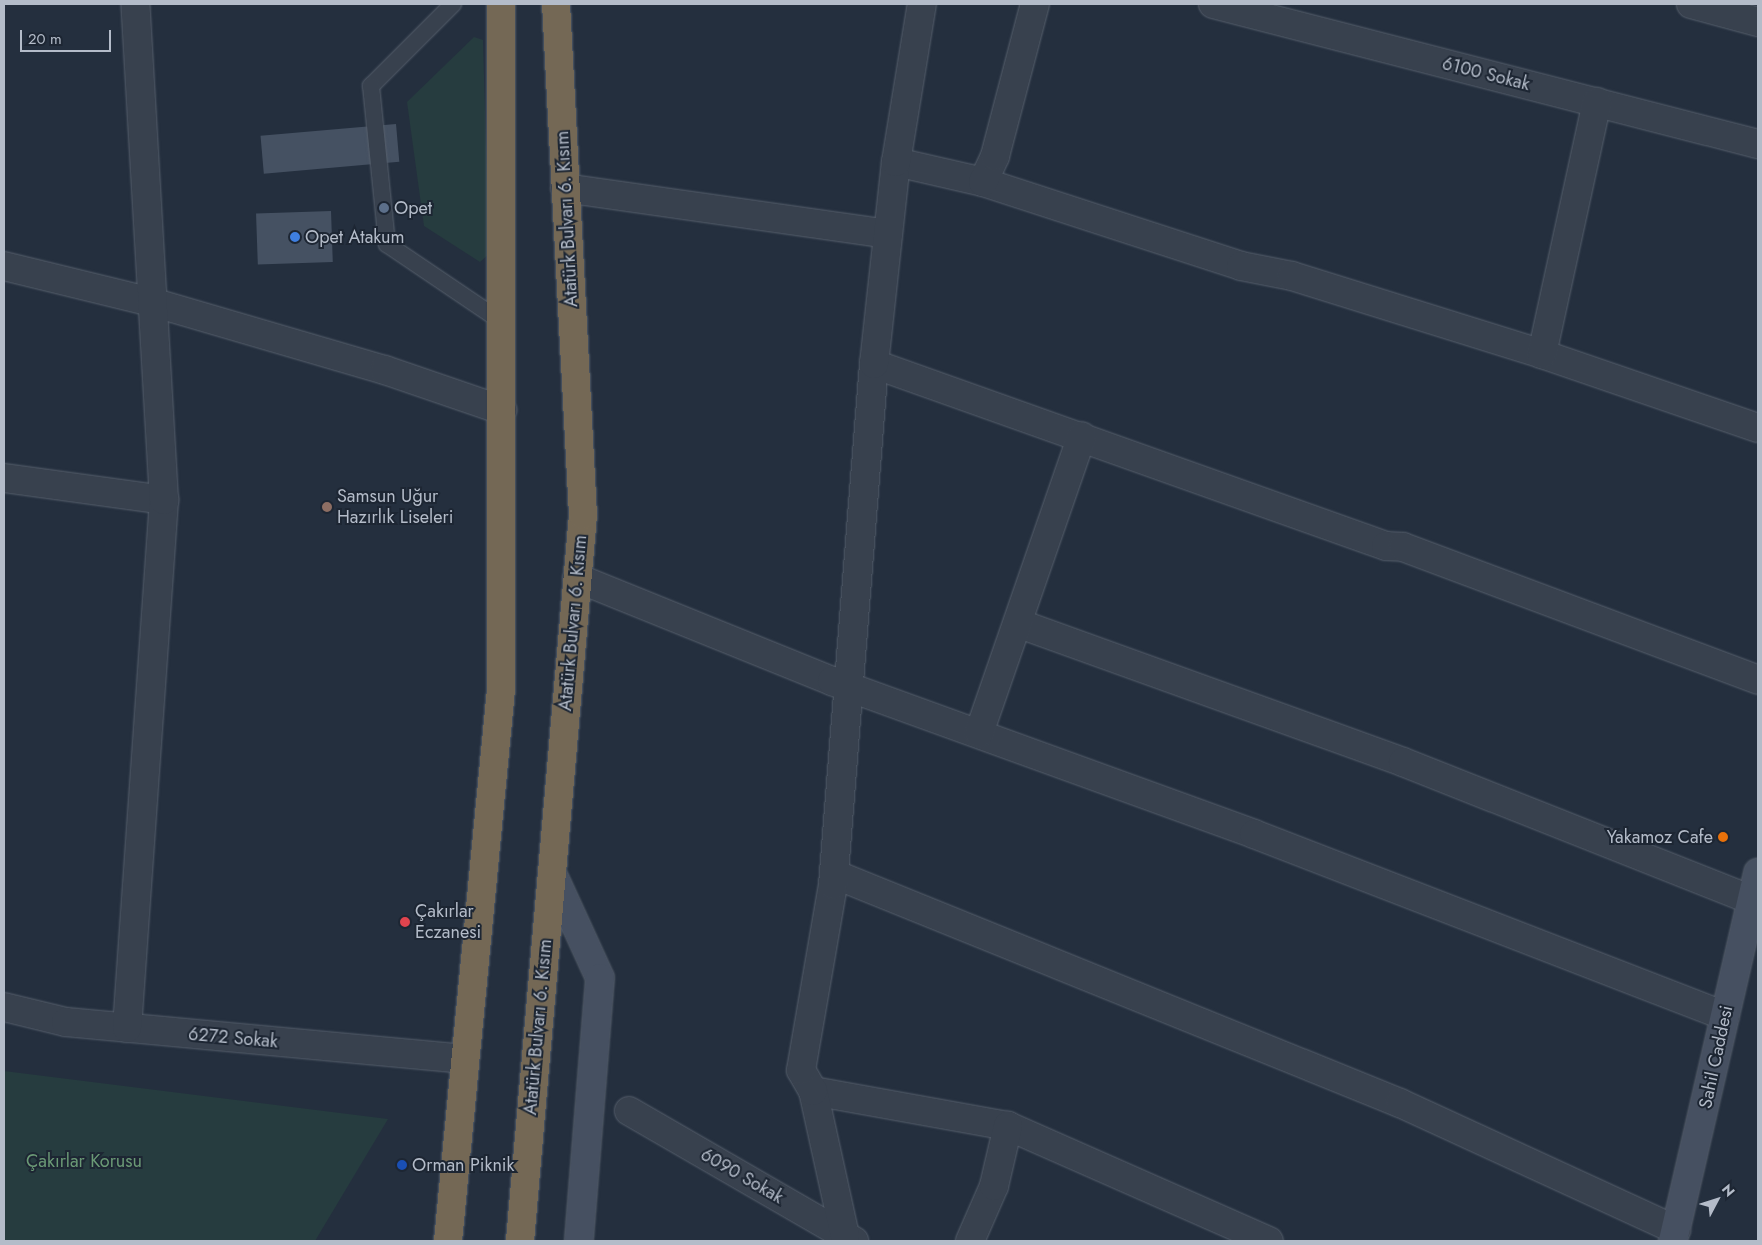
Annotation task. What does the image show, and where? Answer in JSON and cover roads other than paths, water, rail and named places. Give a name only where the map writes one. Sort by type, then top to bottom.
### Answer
[{"type":"highway","points":[[448,1241],[501,690],[501,4]]},
{"type":"highway","name":"Atatürk Bulvarı 6. Kısım","points":[[520,1241],[583,515],[556,4]]},
{"type":"street","points":[[127,1028],[164,500],[135,4]]},
{"type":"street","points":[[850,1238],[813,1091],[801,1070],[834,874],[874,364],[896,162],[922,4]]},
{"type":"street","points":[[983,182],[995,156],[1035,4]]},
{"type":"street","name":"6100 Sokak","points":[[1214,4],[1758,144]]},
{"type":"street","points":[[1691,4],[1758,22]]},
{"type":"street","points":[[1542,354],[1597,102]]},
{"type":"street","points":[[896,162],[983,182],[1240,266],[1292,276],[1542,354],[1758,428]]},
{"type":"street","points":[[565,188],[888,234]]},
{"type":"street","points":[[4,266],[152,302],[386,370],[502,410]]},
{"type":"street","points":[[874,364],[1082,436],[1386,546],[1403,547],[1758,680]]},
{"type":"street","points":[[979,733],[1020,624],[1082,436]]},
{"type":"street","points":[[4,478],[164,500]]},
{"type":"street","points":[[577,578],[832,681],[850,684],[1724,1016]]},
{"type":"street","points":[[1020,624],[1403,762],[1751,900]]},
{"type":"street","name":"Sahil Caddesi","points":[[1675,1236],[1758,872]]},
{"type":"street","points":[[552,873],[600,978],[579,1241]]},
{"type":"street","points":[[834,874],[1400,1103],[1675,1236]]},
{"type":"street","name":"6272 Sokak","points":[[4,1007],[66,1022],[465,1059]]},
{"type":"street","points":[[813,1091],[1008,1126],[1269,1241]]},
{"type":"street","name":"6090 Sokak","points":[[629,1111],[850,1238]]},
{"type":"street","points":[[970,1241],[994,1186],[1008,1126]]},
{"type":"lane","points":[[453,4],[371,86],[387,244],[502,322]]},
{"type":"place","name":"Opet","points":[[384,208]]},
{"type":"place","name":"Opet Atakum","points":[[295,237]]},
{"type":"place","name":"Samsun Uğur Hazırlık Liseleri","points":[[327,507]]},
{"type":"place","name":"Yakamoz Cafe","points":[[1723,837]]},
{"type":"place","name":"Çakırlar Eczanesi","points":[[405,922]]},
{"type":"place","name":"Orman Piknik","points":[[402,1165]]},
{"type":"park label","name":"Çakırlar Korusu","points":[[84,1161]]}]
